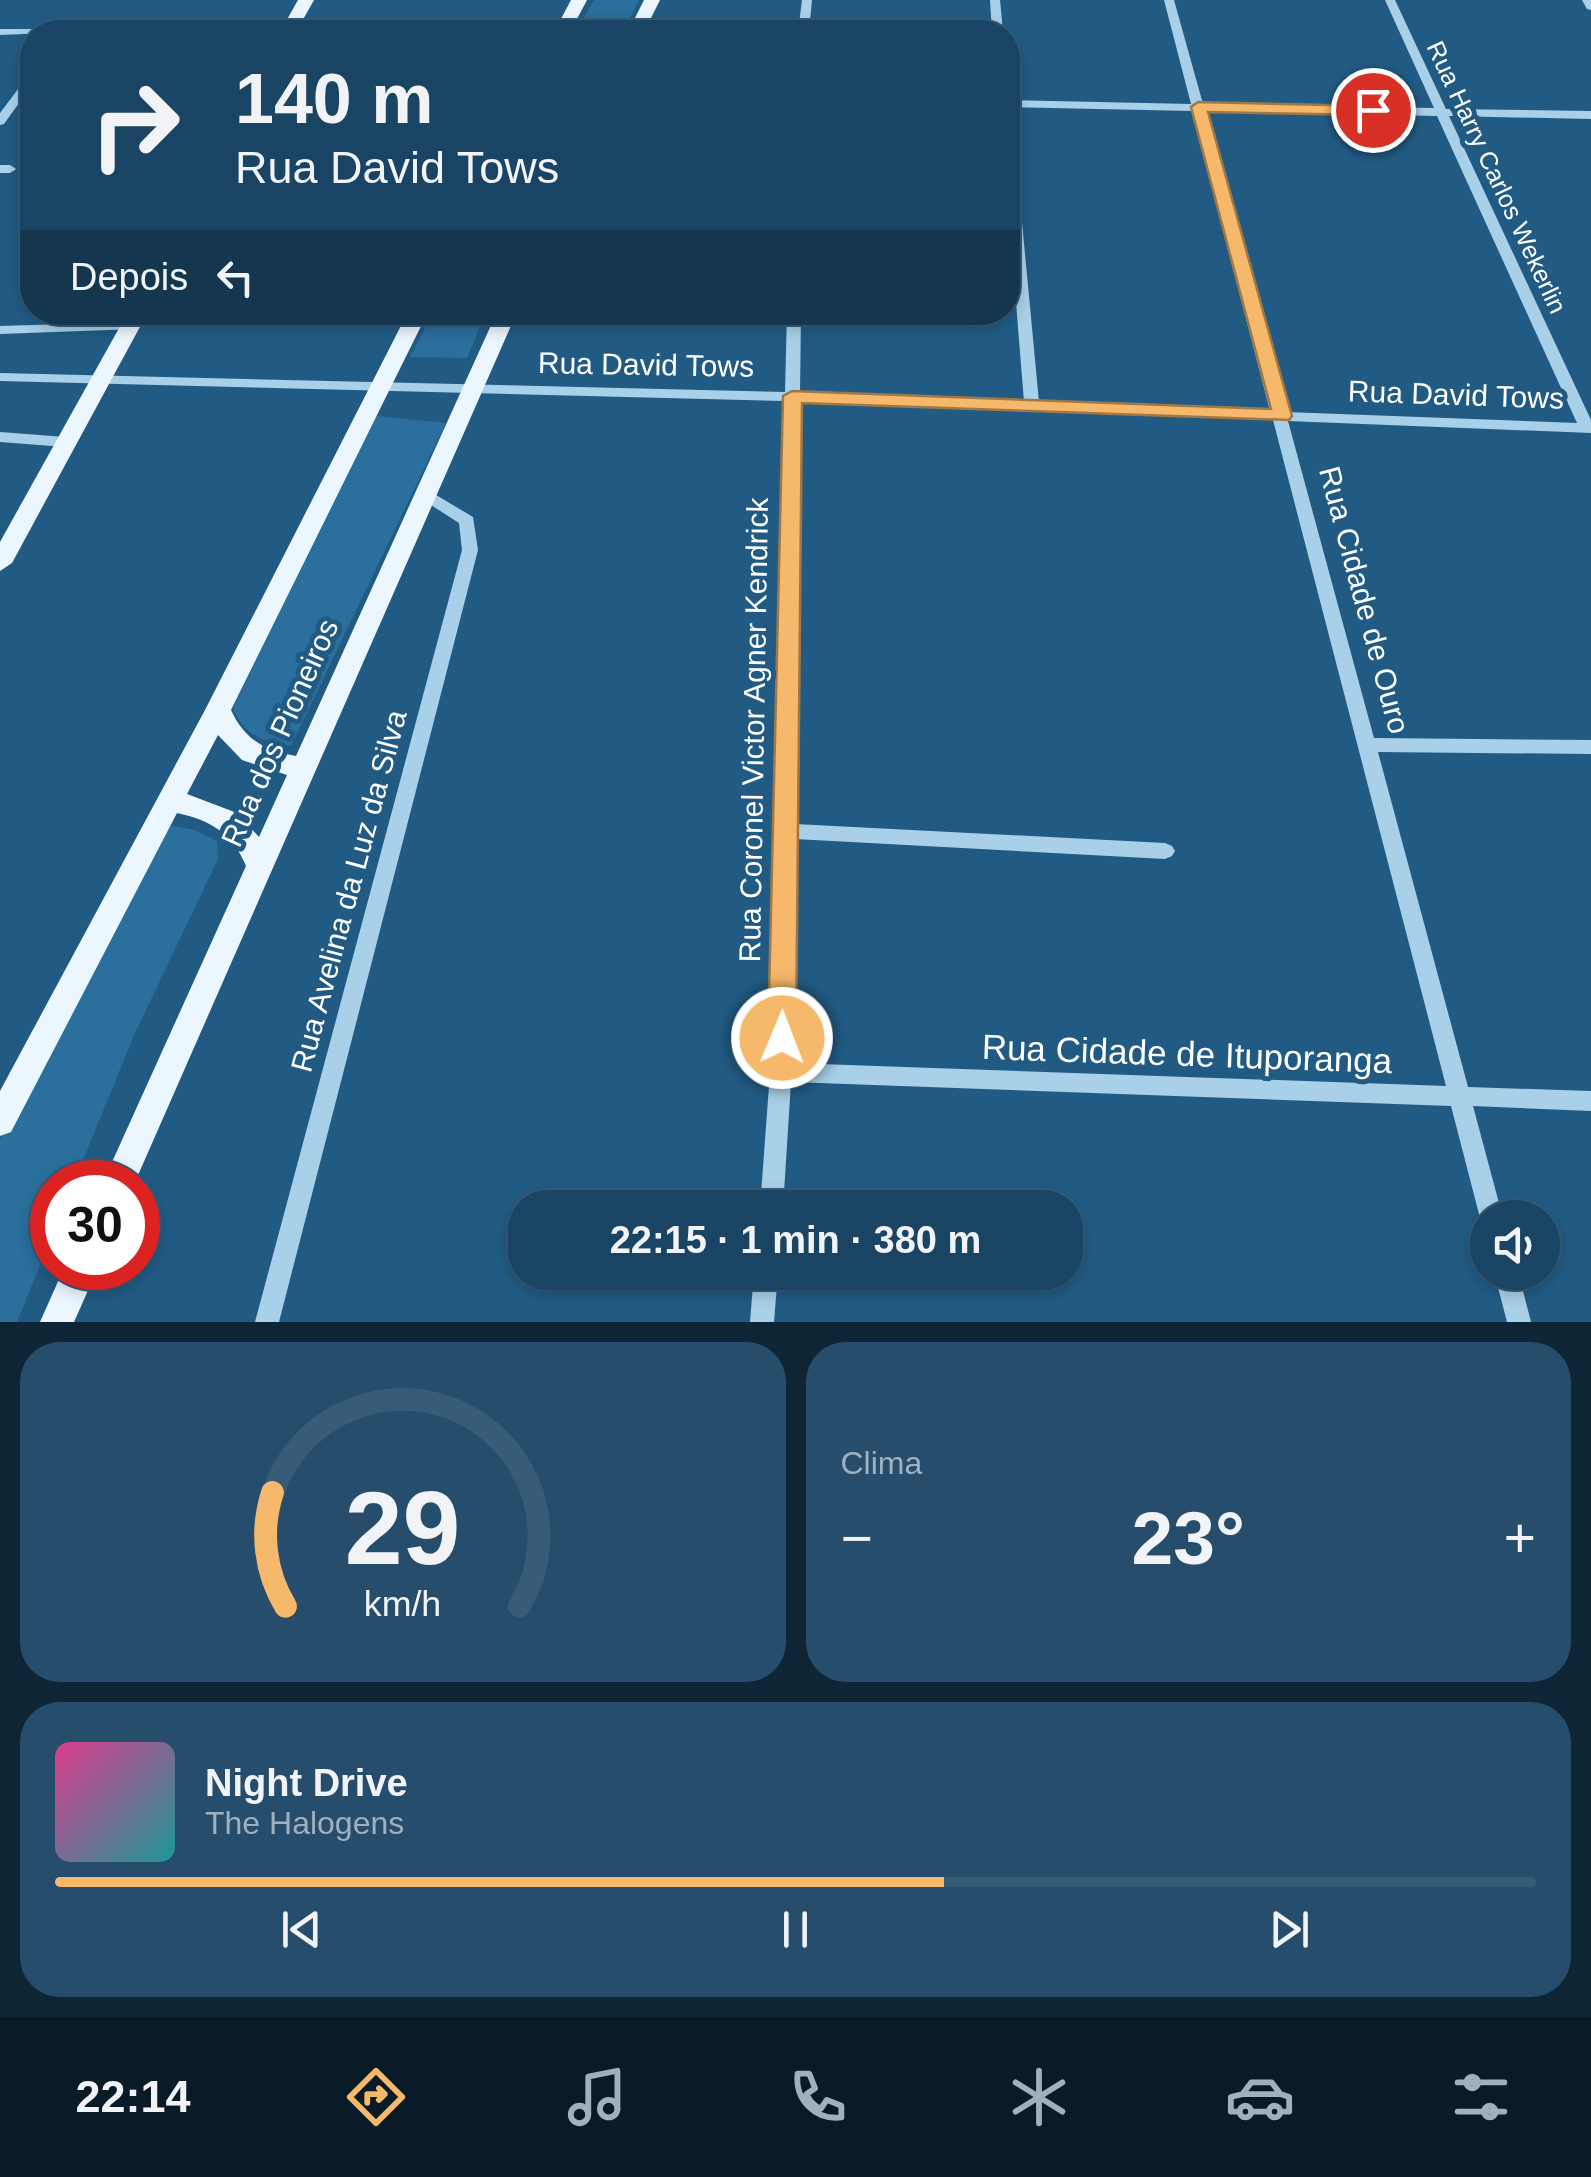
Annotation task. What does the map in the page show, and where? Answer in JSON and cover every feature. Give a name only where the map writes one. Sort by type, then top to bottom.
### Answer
[{"type":"main road","points":[[0,562],[8,532],[65,442],[131,325]]},
{"type":"main road","name":"Rua dos Pioneiros","points":[[0,1122],[218,710],[411,325]]},
{"type":"main road","name":"Rua dos Pioneiros","points":[[129,1160],[501,325]]},
{"type":"main road","points":[[218,710],[226,732],[245,750],[272,762],[305,768]]},
{"type":"main road","points":[[170,800],[204,807],[232,821],[252,842],[261,869]]},
{"type":"main road","points":[[57,1322],[71,1290]]},
{"type":"street","name":"Rua Cidade de Ouro","points":[[1169,0],[1487,1200]]},
{"type":"street","name":"Rua Harry Carlos Wekerlin","points":[[1390,0],[1589,428]]},
{"type":"street","points":[[1586,0],[1591,7]]},
{"type":"street","points":[[0,121],[20,95]]},
{"type":"street","points":[[1020,104],[1591,115]]},
{"type":"street","points":[[1020,272],[1032,405]]},
{"type":"street","points":[[0,330],[61,325]]},
{"type":"street","name":"Rua Coronel Victor Agner Kendrick","points":[[772,1190],[781,1072],[794,325]]},
{"type":"street","name":"Rua David Tows","points":[[0,376],[792,396],[1589,428]]},
{"type":"street","points":[[0,437],[65,442]]},
{"type":"street","name":"Rua Avelina da Luz da Silva","points":[[267,1322],[470,550],[467,521],[426,494]]},
{"type":"street","points":[[1368,745],[1591,748]]},
{"type":"street","points":[[785,831],[1164,850]]},
{"type":"street","name":"Rua Cidade de Ituporanga","points":[[781,1072],[1591,1101]]},
{"type":"street","points":[[762,1322],[765,1290]]},
{"type":"street","points":[[1511,1290],[1519,1322]]},
{"type":"shaded area","points":[[594,0],[639,0],[629,20],[583,20]]},
{"type":"shaded area","points":[[427,325],[481,325],[467,358],[410,357]]},
{"type":"shaded area","points":[[375,416],[446,423],[291,746],[272,742],[242,725],[233,708]]},
{"type":"shaded area","points":[[163,824],[195,830],[217,841],[218,859],[134,1035],[83,1160],[30,1160],[30,1290],[17,1322],[0,1322],[0,1139]]},
{"type":"route","points":[[782,1038],[792,396],[1282,416],[1198,107],[1373,110]]}]
